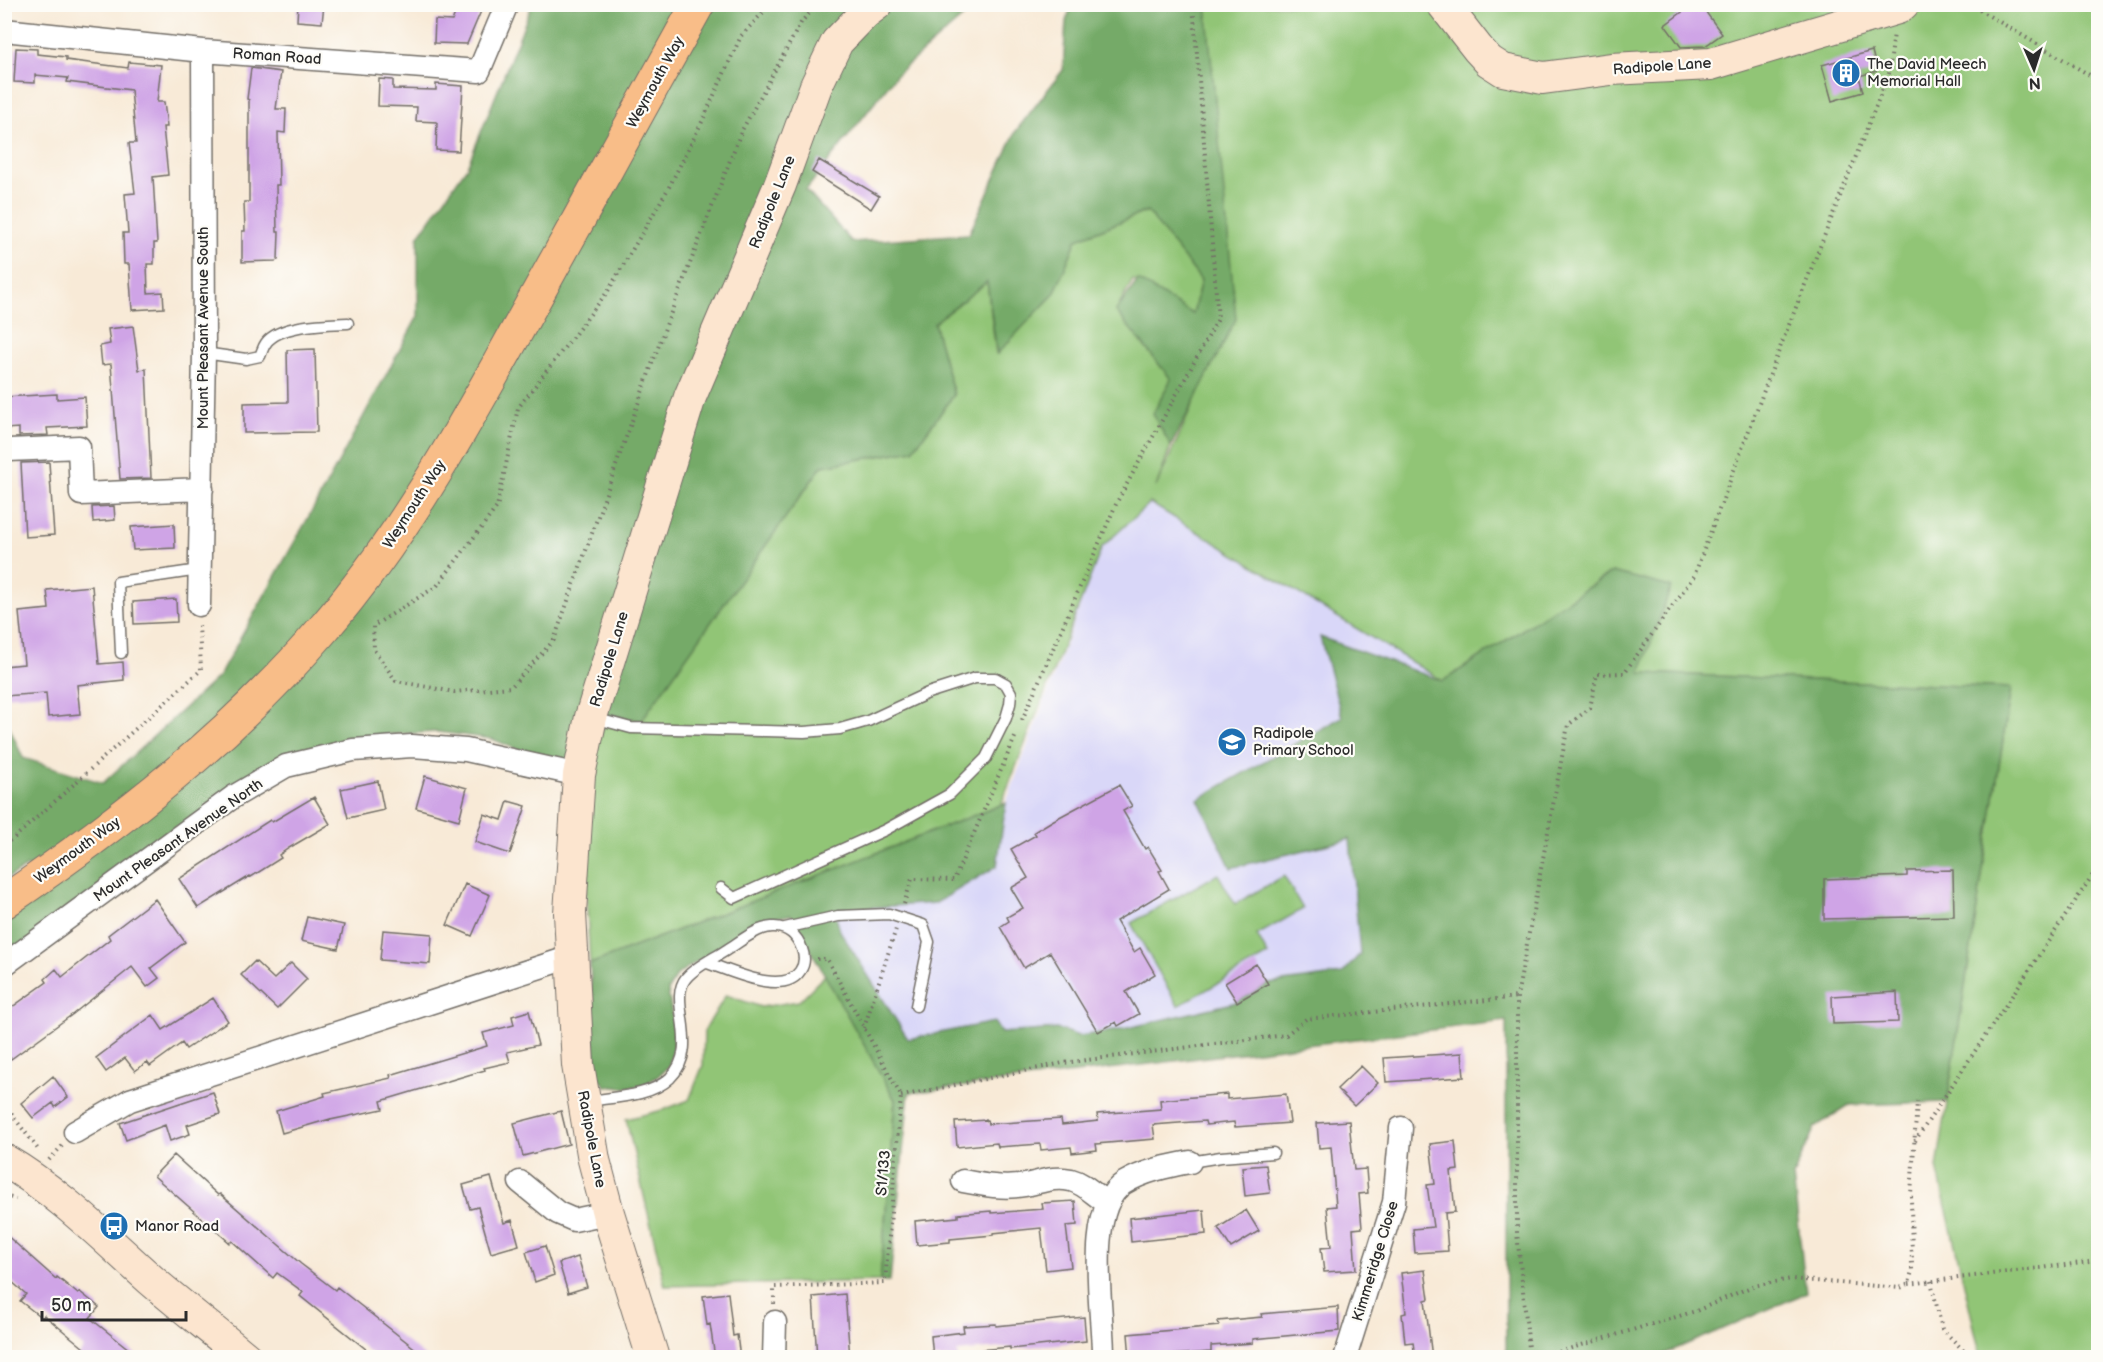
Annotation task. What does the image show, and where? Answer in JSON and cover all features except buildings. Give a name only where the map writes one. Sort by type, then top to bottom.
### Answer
[{"type":"highway","name":"Weymouth Way","points":[[4,902],[135,808],[178,773],[263,694],[350,597],[432,479],[483,392],[698,4]]},
{"type":"street","name":"Roman Road","points":[[4,30],[203,51],[479,71],[507,4]]},
{"type":"street","name":"Radipole Lane","points":[[653,1358],[608,1214],[594,1160],[578,1065],[571,957],[572,864],[579,775],[591,717],[690,397],[780,185],[816,86],[832,51],[851,27],[877,4]]},
{"type":"street","name":"Radipole Lane","points":[[1443,4],[1489,61],[1503,70],[1543,78],[1611,69],[1711,64],[1900,6]]},
{"type":"street","name":"Mount Pleasant Avenue South","points":[[199,605],[204,353],[203,51]]},
{"type":"street","points":[[9,450],[79,447],[81,494],[202,489]]},
{"type":"street","name":"Mount Pleasant Avenue North","points":[[4,964],[233,797],[286,766],[353,750],[412,746],[466,750],[579,775]]},
{"type":"street","points":[[75,1132],[130,1100],[571,957]]},
{"type":"street","name":"Kimmeridge Close","points":[[1345,1358],[1394,1202],[1401,1128]]},
{"type":"street","points":[[1103,1358],[1098,1258],[1104,1211],[1122,1184],[1159,1168],[1190,1162]]},
{"type":"street","points":[[8,1165],[34,1179],[83,1218],[151,1279],[246,1358]]},
{"type":"street","points":[[963,1181],[987,1186],[1024,1186],[1047,1179],[1074,1181],[1108,1203]]},
{"type":"street","points":[[520,1182],[558,1214],[574,1220],[608,1214]]},
{"type":"street","points":[[774,1358],[775,1322]]},
{"type":"lane","points":[[204,353],[246,359],[260,356],[266,342],[280,332],[312,325],[348,323]]},
{"type":"lane","points":[[121,653],[118,582],[199,570]]},
{"type":"lane","points":[[591,717],[631,728],[804,732],[840,729],[868,721],[928,693],[975,678],[995,678],[1006,684],[1011,693],[1010,704],[1006,718],[986,758],[950,794],[885,830],[735,898],[721,888]]},
{"type":"lane","points":[[584,1101],[632,1095],[653,1088],[669,1079],[678,1067],[683,1054],[685,1040],[681,990],[686,978],[756,931],[770,927],[785,928],[838,916],[890,914],[923,926],[929,942],[916,1006]]},
{"type":"lane","points":[[706,963],[744,976],[781,983],[791,979],[800,972],[805,960],[795,935],[785,928]]},
{"type":"lane","points":[[1190,1162],[1273,1153]]},
{"type":"path","points":[[771,4],[741,36],[668,189],[608,291],[518,408],[497,507],[437,586],[373,626],[374,650],[396,681],[454,692],[511,687],[554,640],[665,328],[741,132],[802,21],[818,4]]},
{"type":"path","points":[[864,1028],[912,879],[954,880],[1117,502],[1218,319],[1193,4]]},
{"type":"path","points":[[1969,4],[2098,80]]},
{"type":"path","points":[[1530,1358],[1517,1233],[1517,997],[1568,724],[1590,708],[1597,674],[1624,673],[1694,576],[1783,340],[1889,73],[1900,6]]},
{"type":"path","points":[[4,844],[14,838],[201,670],[199,605]]},
{"type":"path","points":[[1914,1141],[2098,867]]},
{"type":"path","points":[[805,960],[827,959],[901,1096],[1064,1064],[1286,1035],[1306,1019],[1517,997]]},
{"type":"path","name":"S1/133","points":[[775,1322],[774,1287],[885,1283],[901,1096]]},
{"type":"path","points":[[1909,1284],[1912,1270],[1911,1194],[1917,1101]]},
{"type":"path","points":[[4,1104],[47,1162],[75,1132]]},
{"type":"path","points":[[4,1196],[16,1199]]},
{"type":"path","points":[[1549,1358],[1556,1353],[1696,1311],[1753,1286],[1791,1278],[1900,1288],[1909,1284],[2098,1261]]},
{"type":"path","points":[[1931,1281],[1942,1329],[1971,1358]]},
{"type":"shaded area","name":"Radipole Primary School","points":[[1150,503],[1443,681],[1403,1033],[909,1093],[795,885],[1006,803],[1102,547]]},
{"type":"green space","points":[[532,5],[977,5],[897,74],[806,190],[852,242],[969,234],[1016,131],[1063,70],[1066,21],[1072,5],[1206,5],[1236,319],[1171,446],[1153,414],[1171,379],[1116,311],[1138,280],[1193,314],[1201,280],[1147,211],[1077,239],[1054,294],[997,354],[987,282],[934,323],[954,395],[913,450],[822,466],[641,721],[609,714],[579,775],[492,739],[438,732],[377,735],[281,758],[5,959],[5,922],[47,886],[28,866],[5,880],[4,826],[7,824],[4,818],[4,715],[23,758],[103,783],[219,676],[418,316],[418,237],[467,167]]},
{"type":"green space","points":[[1205,5],[2098,5],[2098,1357],[1984,1358],[1980,1353],[1937,1168],[2011,688],[1639,673],[1612,572],[1443,681],[1150,503],[1102,547],[1001,805],[590,964],[583,834],[585,775],[609,713],[641,721],[822,466],[913,450],[954,395],[934,323],[987,282],[996,353],[1054,294],[1077,239],[1148,211],[1201,280],[1193,314],[1133,280],[1116,311],[1171,379],[1153,414],[1171,446],[1156,487],[1231,319]]},
{"type":"green space","points":[[1612,572],[1671,587],[1640,673],[2011,688],[1947,1102],[1849,1105],[1815,1127],[1793,1176],[1806,1293],[1657,1357],[1506,1357],[1506,1021],[909,1093],[890,1281],[880,1281],[895,1100],[791,915],[750,926],[677,975],[668,990],[674,1028],[673,1050],[669,1066],[657,1077],[642,1086],[622,1088],[606,1086],[596,1075],[590,964],[1006,803],[997,866],[936,903],[834,910],[840,931],[908,1039],[994,1022],[1001,1033],[1058,1029],[1079,1036],[1119,1030],[1237,1002],[1268,984],[1342,974],[1360,954],[1350,839],[1231,868],[1198,799],[1342,717],[1320,637],[1443,681]]},
{"type":"green space","points":[[1218,874],[1235,904],[1284,876],[1303,909],[1257,935],[1268,955],[1178,1006],[1131,923]]},
{"type":"green space","points":[[825,975],[895,1100],[880,1281],[665,1286],[626,1119],[663,1110],[689,1100],[703,1065],[704,1031],[726,995],[761,1007],[799,1001]]},
{"type":"place","name":"The David Meech Memorial Hall","points":[[1846,73]]},
{"type":"place","name":"Radipole Primary School","points":[[1232,742]]},
{"type":"place","name":"Manor Road","points":[[114,1226]]}]
